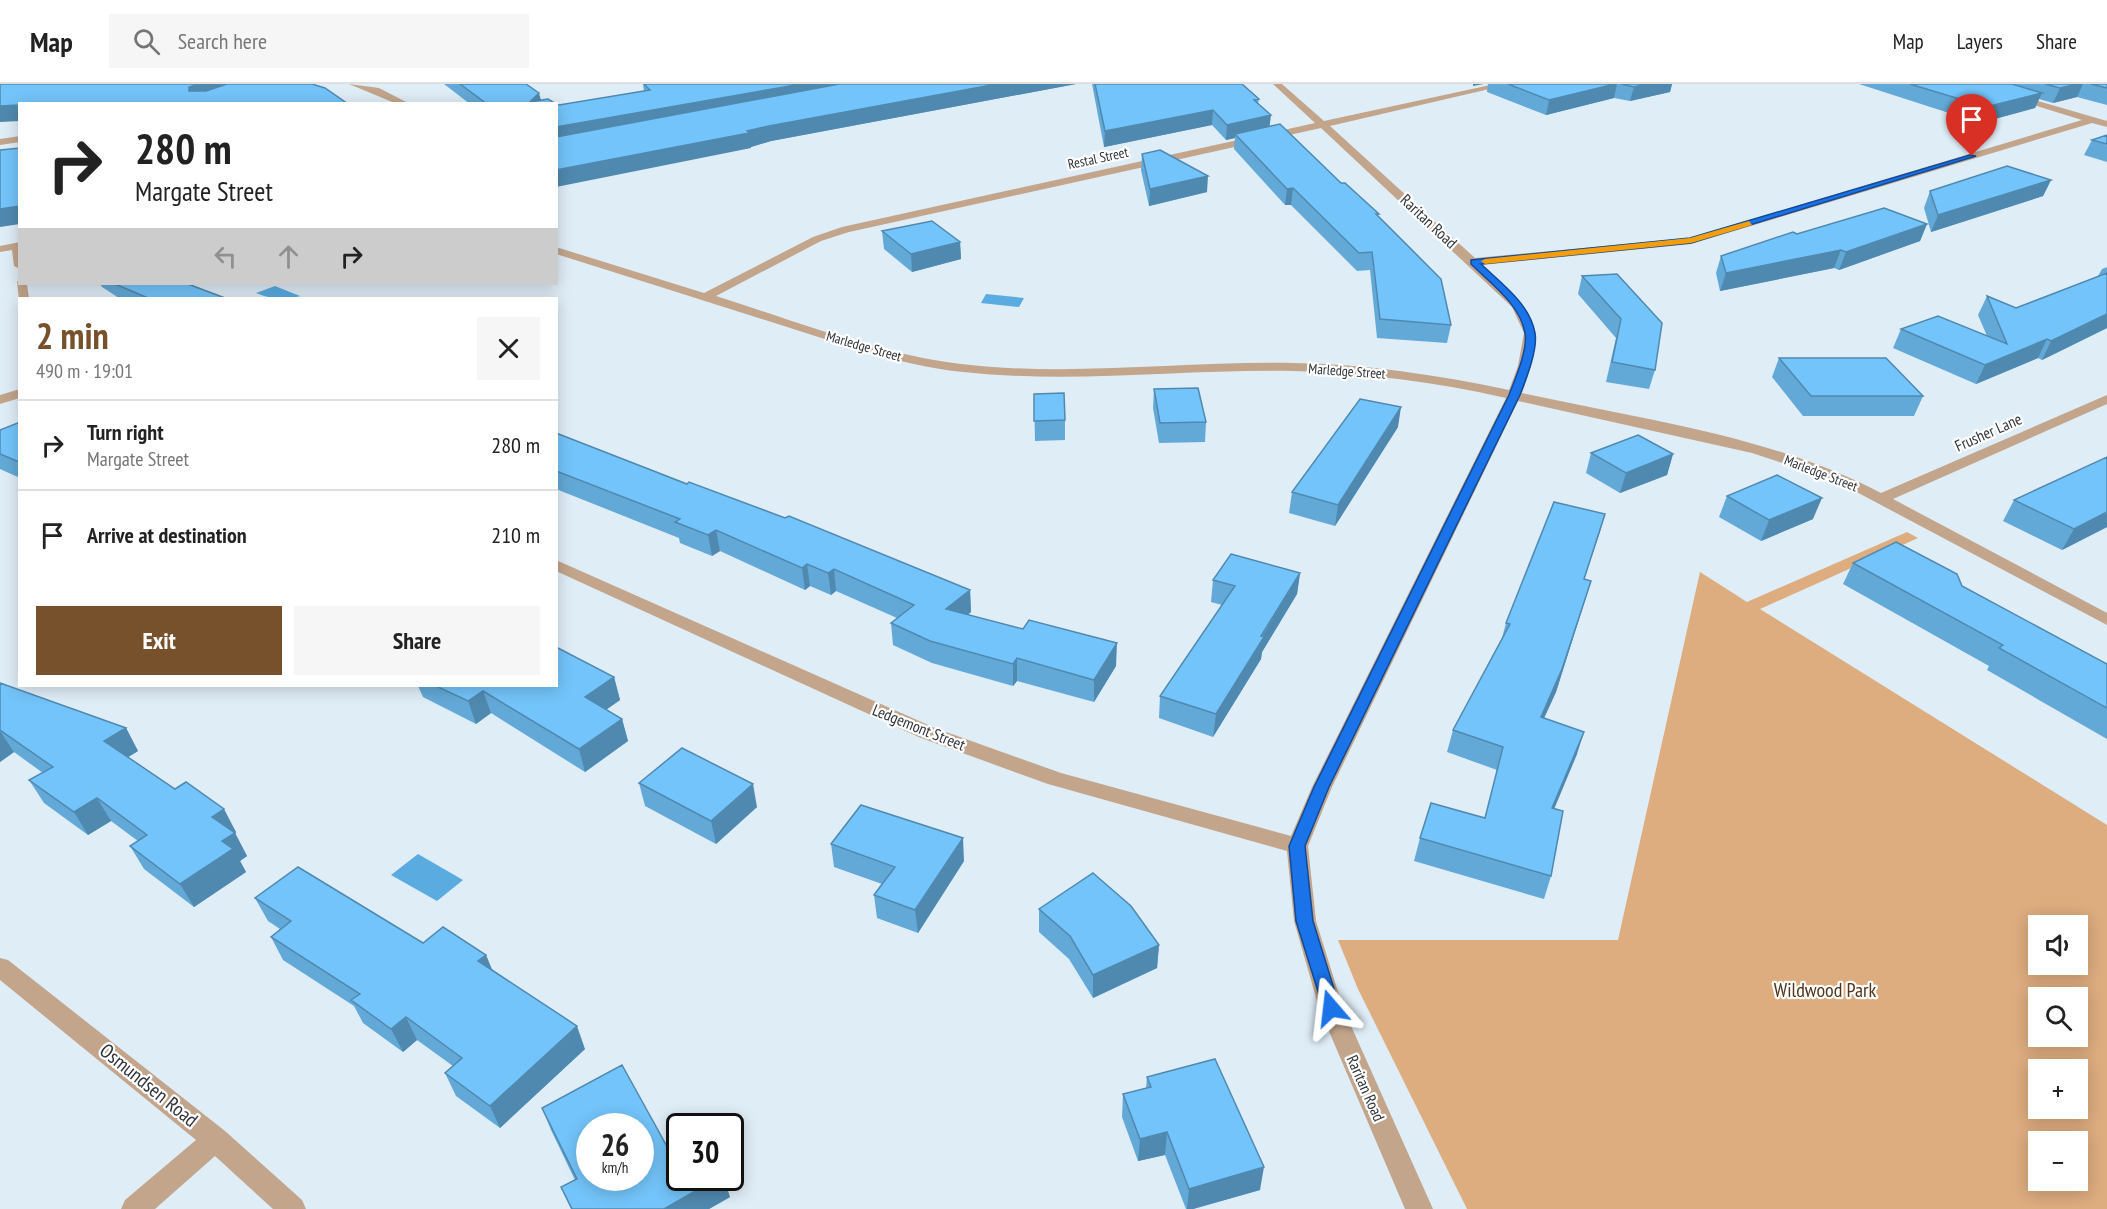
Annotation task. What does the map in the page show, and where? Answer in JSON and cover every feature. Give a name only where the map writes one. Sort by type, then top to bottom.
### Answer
[{"type":"street","points":[[353,84],[376,90],[402,102]]},
{"type":"street","name":"Raritan Road","points":[[1277,84],[1474,262],[1518,305],[1530,333],[1525,366],[1514,395],[1327,776],[1297,846],[1305,921],[1331,1008],[1419,1209]]},
{"type":"street","name":"Restal Street","points":[[707,296],[817,239],[846,229],[1507,84]]},
{"type":"street","points":[[1969,84],[2107,124]]},
{"type":"street","points":[[1474,262],[1691,241],[2091,120]]},
{"type":"street","points":[[0,142],[18,139]]},
{"type":"street","points":[[0,249],[18,246]]},
{"type":"street","name":"Marledge Street","points":[[558,251],[845,341],[917,361],[962,368],[1072,373],[1292,367],[1359,370],[1462,384],[1756,449],[1839,477],[1883,498],[2107,620]]},
{"type":"street","points":[[0,400],[18,394]]},
{"type":"street","name":"Frusher Lane","points":[[1883,498],[2107,399]]},
{"type":"street","name":"Ledgemont Street","points":[[558,566],[928,733],[1055,778],[1297,846]]},
{"type":"street","name":"Osmundsen Road","points":[[0,967],[148,1082],[216,1139],[292,1209]]},
{"type":"street","points":[[135,1209],[216,1139]]},
{"type":"green space","name":"Wildwood Park","points":[[1907,532],[1918,538],[1760,609],[2107,825],[2107,1209],[1467,1209],[1358,989],[1338,940],[1618,940],[1700,572],[1747,602]]},
{"type":"water","points":[[275,286],[300,296],[267,297],[256,293]]},
{"type":"water","points":[[986,294],[1024,298],[1019,307],[981,303]]},
{"type":"water","points":[[418,854],[463,880],[437,901],[391,875]]},
{"type":"building","points":[[0,84],[199,84],[189,87],[189,91],[206,91],[227,84],[312,84],[325,88],[345,102],[18,102],[18,105],[0,106]]},
{"type":"building","points":[[460,84],[526,84],[539,93],[530,102],[484,102]]},
{"type":"building","points":[[644,84],[801,84],[558,127],[558,105],[650,90]]},
{"type":"building","points":[[839,84],[997,84],[769,126],[747,131],[749,133],[558,170],[558,137]]},
{"type":"building","points":[[1095,84],[1242,84],[1259,99],[1254,100],[1271,115],[1227,125],[1213,110],[1105,131]]},
{"type":"building","points":[[1508,84],[1615,84],[1549,100]]},
{"type":"building","points":[[1621,84],[1646,84],[1634,87]]},
{"type":"building","points":[[1910,84],[2012,84],[2042,93],[1986,107]]},
{"type":"building","points":[[2045,84],[2077,84],[2060,88]]},
{"type":"building","points":[[2091,84],[2107,84],[2107,88]]},
{"type":"building","points":[[548,99],[553,102],[530,102]]},
{"type":"building","points":[[1280,124],[1341,183],[1345,183],[1379,214],[1376,214],[1441,279],[1451,325],[1380,319],[1372,252],[1359,253],[1293,188],[1287,189],[1235,134]]},
{"type":"building","points":[[2107,135],[2107,144],[2092,140]]},
{"type":"building","points":[[18,148],[18,206],[0,209],[0,150]]},
{"type":"building","points":[[1160,150],[1208,176],[1150,189],[1142,154]]},
{"type":"building","points":[[2007,166],[2051,180],[1938,215],[1930,191]]},
{"type":"building","points":[[1884,208],[1927,224],[1846,252],[1841,250],[1726,273],[1721,256],[1793,232],[1797,234]]},
{"type":"building","points":[[932,221],[960,242],[911,254],[882,231]]},
{"type":"building","points":[[2107,273],[2107,314],[2051,341],[2047,339],[1985,365],[1901,329],[1938,316],[2007,344],[1987,296],[2016,308]]},
{"type":"building","points":[[1617,274],[1662,323],[1655,370],[1612,362],[1621,319],[1582,276]]},
{"type":"building","points":[[117,285],[191,285],[222,297],[146,297]]},
{"type":"building","points":[[1779,358],[1886,358],[1923,396],[1811,396]]},
{"type":"building","points":[[1198,388],[1206,422],[1160,423],[1154,389]]},
{"type":"building","points":[[1064,393],[1065,420],[1034,421],[1034,394]]},
{"type":"building","points":[[1360,399],[1401,407],[1338,505],[1292,492]]},
{"type":"building","points":[[18,423],[18,462],[0,454],[0,430]]},
{"type":"building","points":[[558,434],[687,484],[689,482],[785,518],[789,516],[970,590],[946,609],[1023,629],[1029,620],[1117,643],[1094,680],[1017,658],[1013,664],[930,641],[891,623],[914,605],[834,569],[828,573],[807,564],[802,568],[716,530],[708,535],[675,522],[680,519],[558,472]]},
{"type":"building","points":[[1638,435],[1673,454],[1626,473],[1591,453]]},
{"type":"building","points":[[2107,457],[2107,512],[2074,529],[2014,500]]},
{"type":"building","points":[[1777,475],[1822,498],[1769,520],[1727,496]]},
{"type":"building","points":[[1554,502],[1605,514],[1584,579],[1591,581],[1562,669],[1541,717],[1584,732],[1552,808],[1563,811],[1551,876],[1420,838],[1431,803],[1485,818],[1503,747],[1453,730],[1510,624],[1506,623]]},
{"type":"building","points":[[1896,542],[1957,574],[1962,586],[2107,664],[2107,708],[1999,648],[2003,645],[1853,563]]},
{"type":"building","points":[[1231,554],[1300,573],[1261,636],[1264,637],[1216,714],[1160,696],[1235,586],[1213,580]]},
{"type":"building","points":[[558,648],[614,677],[585,697],[622,719],[579,749],[483,691],[468,701],[438,687],[558,687]]},
{"type":"building","points":[[0,683],[126,728],[104,741],[175,789],[186,782],[224,809],[212,817],[235,833],[222,841],[233,849],[180,884],[130,846],[147,835],[97,798],[74,812],[29,780],[53,767],[0,730]]},
{"type":"building","points":[[682,748],[753,784],[711,821],[639,783]]},
{"type":"building","points":[[861,805],[963,838],[915,910],[874,895],[895,867],[831,844]]},
{"type":"building","points":[[298,867],[423,943],[443,927],[486,955],[478,961],[577,1026],[490,1106],[445,1073],[462,1058],[406,1017],[391,1029],[351,1000],[360,994],[271,937],[291,921],[255,898]]},
{"type":"building","points":[[1093,873],[1131,906],[1159,945],[1093,975],[1070,936],[1039,909]]},
{"type":"building","points":[[1215,1059],[1264,1167],[1189,1189],[1167,1132],[1140,1139],[1123,1094],[1151,1087],[1147,1077]]},
{"type":"building","points":[[622,1065],[649,1113],[576,1113],[576,1177],[542,1108]]},
{"type":"building","points":[[654,1123],[666,1145],[666,1191],[695,1191],[664,1209],[572,1209],[561,1187],[576,1180],[576,1191],[654,1191]]},
{"type":"slow traffic","points":[[1485,261],[1691,241],[1749,224]]},
{"type":"route","points":[[1331,1008],[1305,921],[1297,846],[1322,787],[1514,395],[1525,366],[1530,333],[1518,305],[1474,262],[1691,241],[1972,156]]}]
